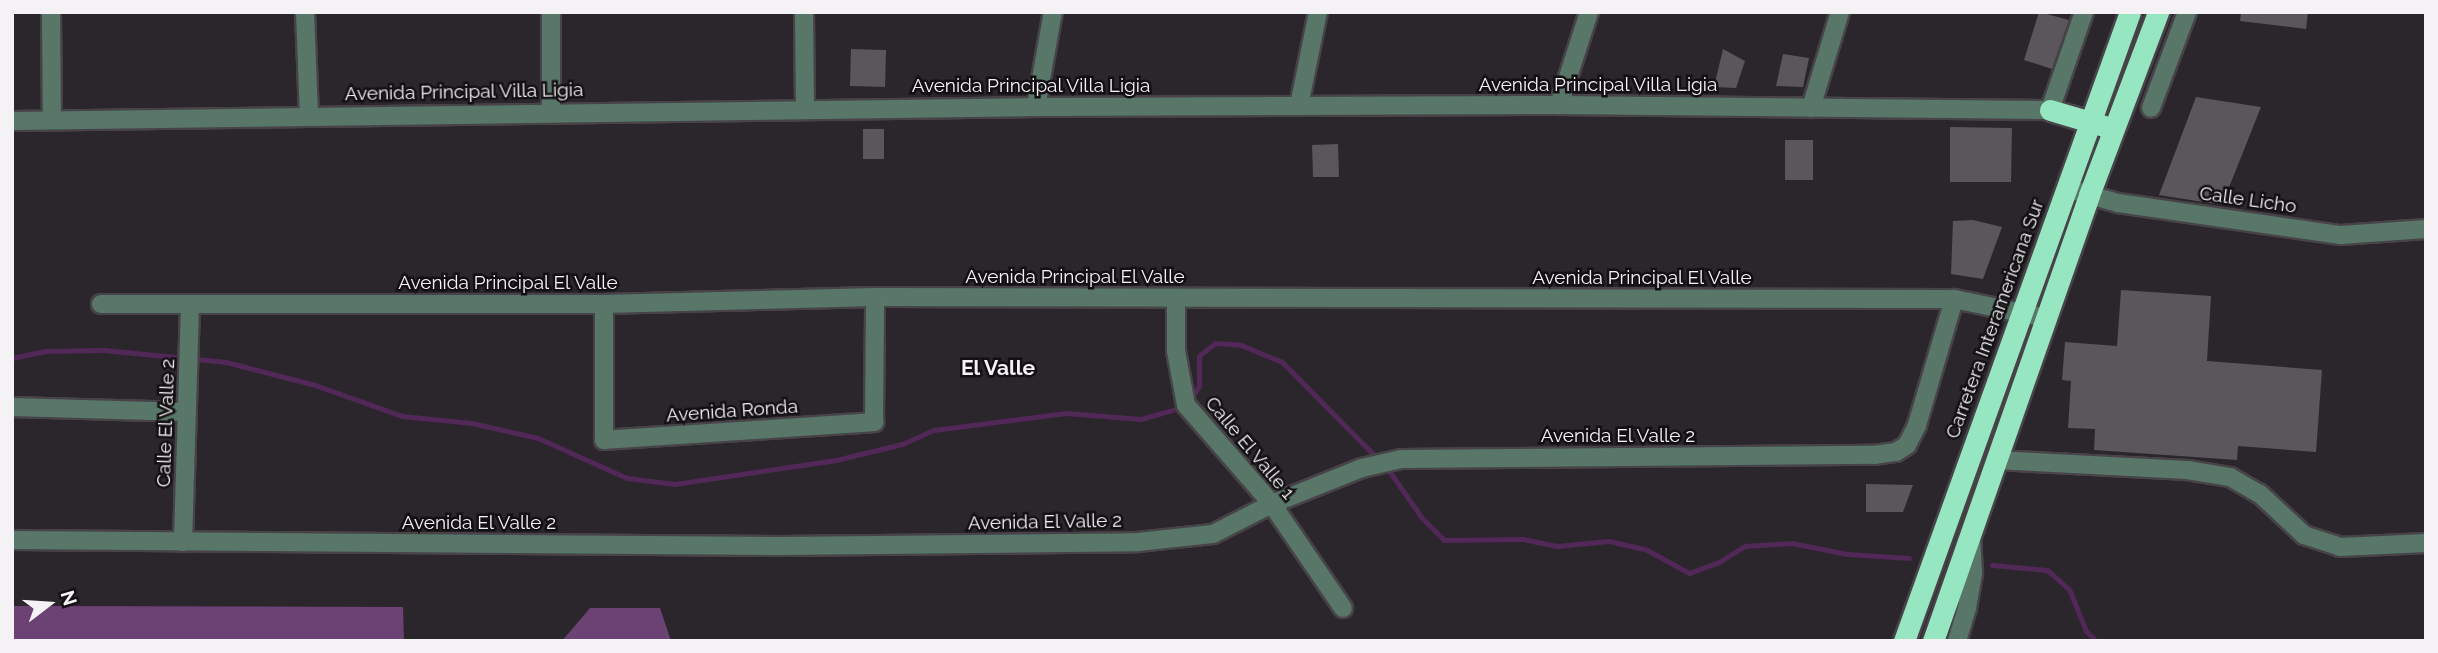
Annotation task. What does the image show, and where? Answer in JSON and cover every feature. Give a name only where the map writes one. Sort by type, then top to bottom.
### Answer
[{"type":"highway","name":"Carretera Interamericana Sur","points":[[1904,641],[2130,12]]},
{"type":"highway","points":[[1933,641],[2089,195],[2117,129],[2158,12]]},
{"type":"highway","points":[[2050,110],[2117,129]]},
{"type":"street","points":[[51,12],[52,120]]},
{"type":"street","points":[[305,12],[309,116]]},
{"type":"street","points":[[551,12],[551,112]]},
{"type":"street","points":[[804,12],[805,108]]},
{"type":"street","points":[[1036,107],[1053,12]]},
{"type":"street","points":[[1298,106],[1318,12]]},
{"type":"street","points":[[1559,105],[1589,12]]},
{"type":"street","points":[[1811,108],[1840,12]]},
{"type":"street","points":[[2050,110],[2084,12]]},
{"type":"street","points":[[2151,108],[2187,12]]},
{"type":"street","name":"Avenida Principal Villa Ligia","points":[[12,121],[805,108],[1559,105],[2050,110]]},
{"type":"street","name":"Calle Licho","points":[[2066,188],[2118,203],[2341,235],[2426,229]]},
{"type":"street","name":"Avenida Principal El Valle","points":[[101,304],[604,304],[876,297],[1954,299],[2046,318]]},
{"type":"street","name":"Avenida Ronda","points":[[604,304],[604,440],[874,422],[876,297]]},
{"type":"street","name":"Calle El Valle 1","points":[[1176,299],[1176,351],[1186,405],[1272,504],[1343,608]]},
{"type":"street","name":"Avenida El Valle 2","points":[[12,540],[779,546],[1138,542],[1213,534],[1272,504],[1395,460],[1874,455],[1896,452],[1907,445],[1917,425],[1954,299]]},
{"type":"street","name":"Calle El Valle 2","points":[[183,542],[190,306]]},
{"type":"street","points":[[12,407],[187,412]]},
{"type":"street","points":[[1996,460],[2187,470],[2230,477],[2260,494],[2304,535],[2340,547],[2426,543]]},
{"type":"street","points":[[1956,641],[1967,608],[1973,573],[1970,535]]},
{"type":"shaded area","points":[[12,606],[403,607],[404,641],[12,641]]},
{"type":"shaded area","points":[[590,608],[660,608],[671,641],[562,641]]},
{"type":"building","points":[[2039,12],[2069,20],[2052,69],[2024,60]]},
{"type":"building","points":[[2241,12],[2308,12],[2306,29],[2240,21]]},
{"type":"building","points":[[851,49],[886,50],[885,87],[850,86]]},
{"type":"building","points":[[1723,49],[1745,61],[1736,88],[1714,87]]},
{"type":"building","points":[[1783,54],[1809,58],[1803,87],[1776,86]]},
{"type":"building","points":[[2196,97],[2261,107],[2222,205],[2159,195]]},
{"type":"building","points":[[1950,127],[2012,128],[2011,182],[1950,182]]},
{"type":"building","points":[[863,129],[884,129],[884,159],[863,159]]},
{"type":"building","points":[[1785,140],[1813,140],[1813,180],[1785,180]]},
{"type":"building","points":[[1338,144],[1339,177],[1313,177],[1312,145]]},
{"type":"building","points":[[1973,220],[2002,227],[1983,279],[1951,274],[1953,221]]},
{"type":"building","points":[[2121,290],[2211,296],[2207,361],[2322,370],[2316,452],[2238,446],[2237,460],[2094,450],[2095,429],[2068,428],[2071,381],[2062,380],[2065,342],[2117,346]]},
{"type":"building","points":[[1866,484],[1913,485],[1903,512],[1866,512]]},
{"type":"waterway","points":[[1191,398],[1199,386],[1199,356],[1215,343],[1241,345],[1282,362],[1380,461]]},
{"type":"waterway","points":[[12,358],[45,351],[104,350],[226,362],[315,385],[402,416],[472,423],[538,438],[627,478],[675,484],[836,460],[902,444],[934,430],[1066,413],[1141,419],[1173,410]]},
{"type":"waterway","points":[[1387,468],[1422,518],[1444,540],[1523,539],[1557,546],[1609,541],[1647,550],[1689,573],[1719,562],[1745,546],[1792,543],[1847,554],[1909,558]]},
{"type":"waterway","points":[[1992,565],[2047,570],[2069,589],[2086,631],[2096,641]]},
{"type":"district","name":"El Valle","points":[[998,368]]}]
